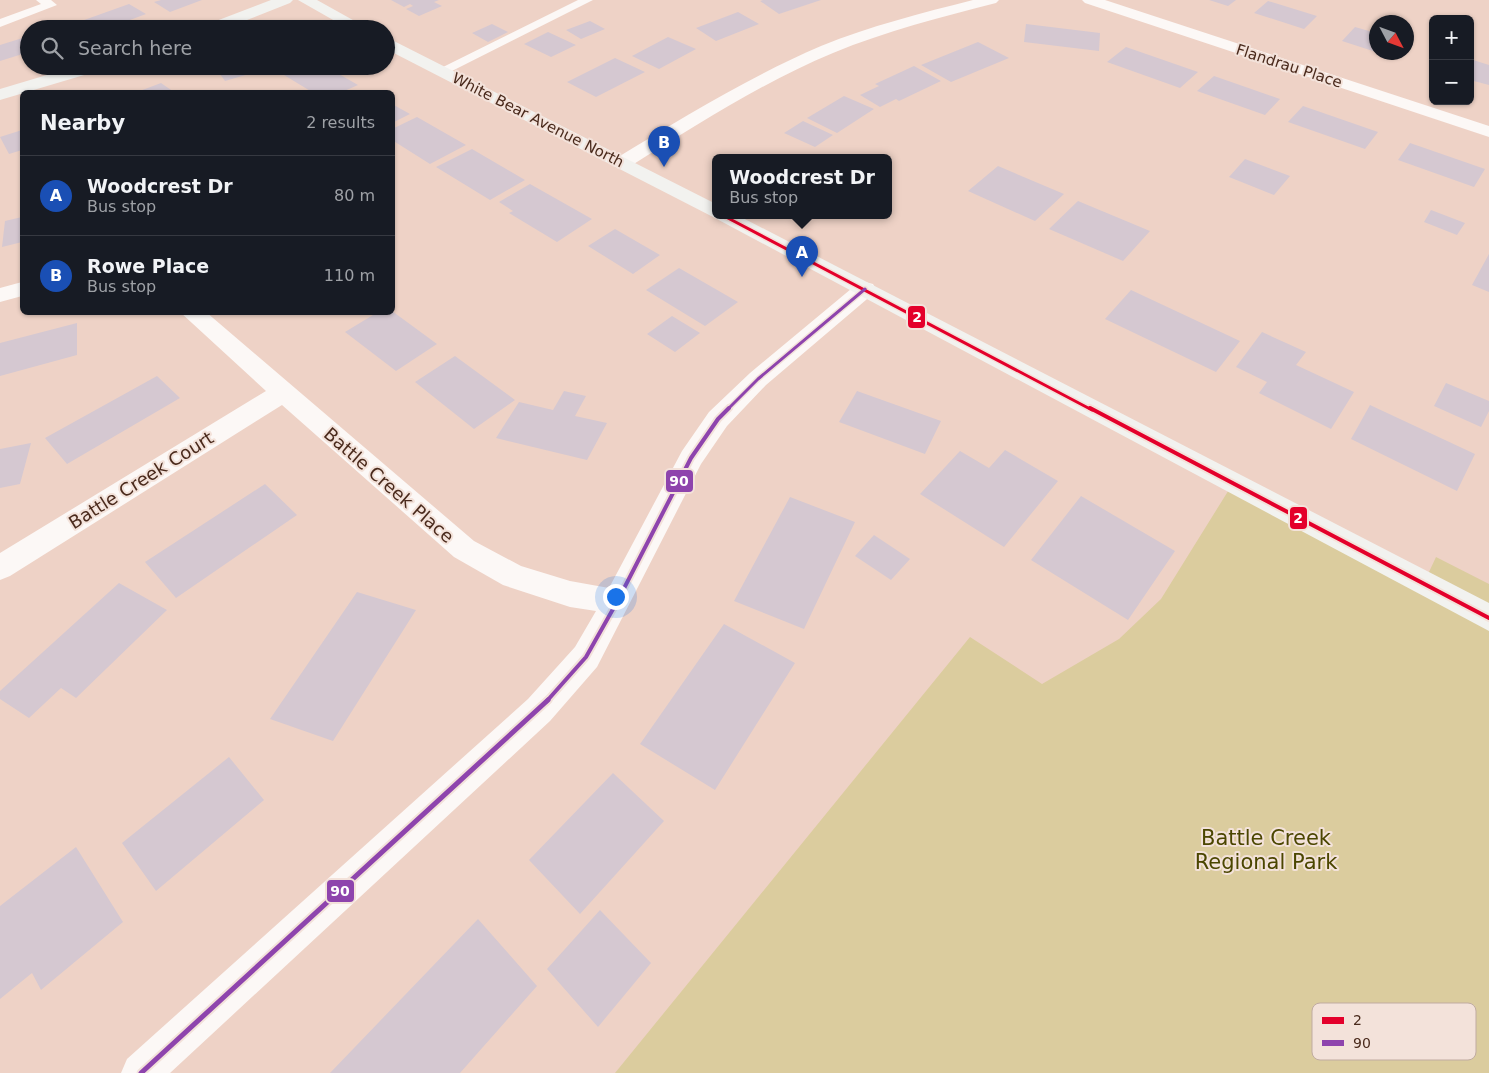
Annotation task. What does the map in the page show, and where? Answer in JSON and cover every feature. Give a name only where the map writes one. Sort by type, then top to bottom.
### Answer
[{"type":"street","points":[[233,20],[285,0]]},
{"type":"street","points":[[306,0],[344,20]]},
{"type":"street","points":[[622,163],[781,70],[828,49],[883,29],[991,0]]},
{"type":"street","name":"Flandrau Place","points":[[1090,0],[1489,132]]},
{"type":"street","name":"White Bear Avenue North","points":[[395,47],[712,210]]},
{"type":"street","points":[[0,95],[66,75]]},
{"type":"street","points":[[730,219],[1489,618]]},
{"type":"street","points":[[0,294],[20,289]]},
{"type":"street","points":[[141,1073],[540,710],[586,657],[617,602],[691,458],[718,419],[758,379],[865,289]]},
{"type":"street","name":"Battle Creek Place","points":[[193,315],[464,549],[513,576],[570,594],[617,602]]},
{"type":"street","name":"Battle Creek Court","points":[[0,568],[282,393]]},
{"type":"lane","points":[[0,23],[51,5],[42,0]]},
{"type":"lane","points":[[441,71],[587,0]]},
{"type":"green space","name":"Battle Creek Regional Park","points":[[1230,488],[1422,587],[1436,557],[1489,584],[1489,1073],[615,1073],[970,637],[1042,684],[1119,639],[1161,599]]},
{"type":"building","points":[[161,0],[202,0],[170,12],[154,2]]},
{"type":"building","points":[[391,0],[439,0],[434,2],[442,6],[419,16],[406,9],[413,6],[410,4],[404,7]]},
{"type":"building","points":[[821,0],[779,14],[760,1]]},
{"type":"building","points":[[1209,0],[1236,0],[1228,6]]},
{"type":"building","points":[[1268,1],[1317,16],[1304,29],[1254,13]]},
{"type":"building","points":[[129,4],[146,14],[130,20],[84,20]]},
{"type":"building","points":[[738,12],[759,24],[716,41],[696,28]]},
{"type":"building","points":[[590,21],[605,29],[581,39],[566,30]]},
{"type":"building","points":[[492,24],[508,32],[488,42],[472,33]]},
{"type":"building","points":[[1026,24],[1100,33],[1099,51],[1024,42]]},
{"type":"building","points":[[1355,27],[1369,31],[1369,50],[1342,41]]},
{"type":"building","points":[[548,32],[576,45],[551,57],[524,44]]},
{"type":"building","points":[[668,37],[696,49],[659,69],[632,56]]},
{"type":"building","points":[[20,39],[20,55],[0,61],[0,45]]},
{"type":"building","points":[[978,42],[1009,58],[951,82],[921,65]]},
{"type":"building","points":[[1126,47],[1198,72],[1180,88],[1107,62]]},
{"type":"building","points":[[615,58],[645,72],[596,97],[567,82]]},
{"type":"building","points":[[1474,60],[1489,65],[1489,85],[1474,81]]},
{"type":"building","points":[[914,66],[941,81],[899,101],[896,99],[880,107],[860,95],[879,86],[875,84]]},
{"type":"building","points":[[221,75],[246,75],[225,81]]},
{"type":"building","points":[[284,75],[341,75],[358,85],[347,90],[309,90]]},
{"type":"building","points":[[1214,76],[1280,99],[1265,115],[1197,91]]},
{"type":"building","points":[[161,83],[171,90],[142,90]]},
{"type":"building","points":[[844,96],[874,109],[837,133],[807,118]]},
{"type":"building","points":[[395,106],[410,114],[395,122]]},
{"type":"building","points":[[1303,106],[1378,132],[1365,149],[1288,122]]},
{"type":"building","points":[[417,117],[466,145],[430,164],[395,142],[395,128]]},
{"type":"building","points":[[803,121],[833,135],[815,147],[784,133]]},
{"type":"building","points":[[20,131],[20,151],[9,154],[0,137]]},
{"type":"building","points":[[1410,143],[1485,169],[1474,187],[1398,160]]},
{"type":"building","points":[[472,149],[525,180],[490,200],[436,167]]},
{"type":"building","points":[[1245,159],[1290,176],[1274,195],[1229,177]]},
{"type":"building","points":[[998,166],[1064,194],[1035,221],[968,191]]},
{"type":"building","points":[[530,184],[592,219],[557,242],[509,213],[513,211],[499,202]]},
{"type":"building","points":[[1078,201],[1150,231],[1123,261],[1049,229]]},
{"type":"building","points":[[1431,210],[1465,223],[1457,235],[1424,222]]},
{"type":"building","points":[[20,217],[20,242],[2,247],[5,221]]},
{"type":"building","points":[[615,229],[660,255],[633,274],[588,246]]},
{"type":"building","points":[[1489,254],[1489,292],[1472,285]]},
{"type":"building","points":[[679,268],[738,302],[705,326],[646,290]]},
{"type":"building","points":[[1131,290],[1240,341],[1216,372],[1105,319]]},
{"type":"building","points":[[395,313],[437,344],[396,371],[345,332],[373,315],[395,315]]},
{"type":"building","points":[[672,316],[700,333],[675,352],[647,334]]},
{"type":"building","points":[[77,323],[77,355],[0,376],[0,343]]},
{"type":"building","points":[[1262,332],[1306,352],[1296,365],[1354,392],[1331,429],[1259,393],[1267,382],[1236,367]]},
{"type":"building","points":[[455,356],[515,400],[474,429],[415,382]]},
{"type":"building","points":[[157,376],[180,398],[67,464],[45,438]]},
{"type":"building","points":[[1446,383],[1489,401],[1489,411],[1481,427],[1434,406]]},
{"type":"building","points":[[564,391],[586,396],[575,416],[607,423],[587,460],[496,438],[519,402],[553,410]]},
{"type":"building","points":[[857,391],[941,421],[925,454],[839,422]]},
{"type":"building","points":[[1370,405],[1475,454],[1457,491],[1351,439]]},
{"type":"building","points":[[31,443],[20,484],[0,488],[0,449]]},
{"type":"building","points":[[1005,450],[1058,481],[1004,547],[920,494],[960,451],[989,468]]},
{"type":"building","points":[[265,484],[297,515],[176,598],[145,562]]},
{"type":"building","points":[[1081,496],[1175,551],[1128,620],[1031,560]]},
{"type":"building","points":[[790,497],[855,522],[804,629],[734,601]]},
{"type":"building","points":[[874,535],[910,559],[891,580],[855,556]]},
{"type":"building","points":[[119,583],[167,610],[76,698],[61,688],[29,718],[0,699],[0,691]]},
{"type":"building","points":[[357,592],[416,610],[333,741],[270,719]]},
{"type":"building","points":[[724,624],[795,663],[715,790],[640,744]]},
{"type":"building","points":[[229,757],[264,800],[156,891],[122,843]]},
{"type":"building","points":[[613,773],[664,821],[580,914],[529,860]]},
{"type":"building","points":[[76,847],[123,922],[41,990],[32,973],[0,999],[0,906]]},
{"type":"building","points":[[600,910],[651,963],[598,1027],[547,969]]},
{"type":"building","points":[[478,919],[537,986],[460,1073],[330,1073]]},
{"type":"transit line","name":"2","points":[[730,219],[1489,618]]},
{"type":"transit line","name":"90","points":[[141,1073],[539,710],[586,657],[617,602],[691,458],[718,419],[758,379],[865,289]]},
{"type":"place","name":"Rowe Place","points":[[664,167]]},
{"type":"place","name":"Woodcrest Dr","points":[[802,277]]}]
